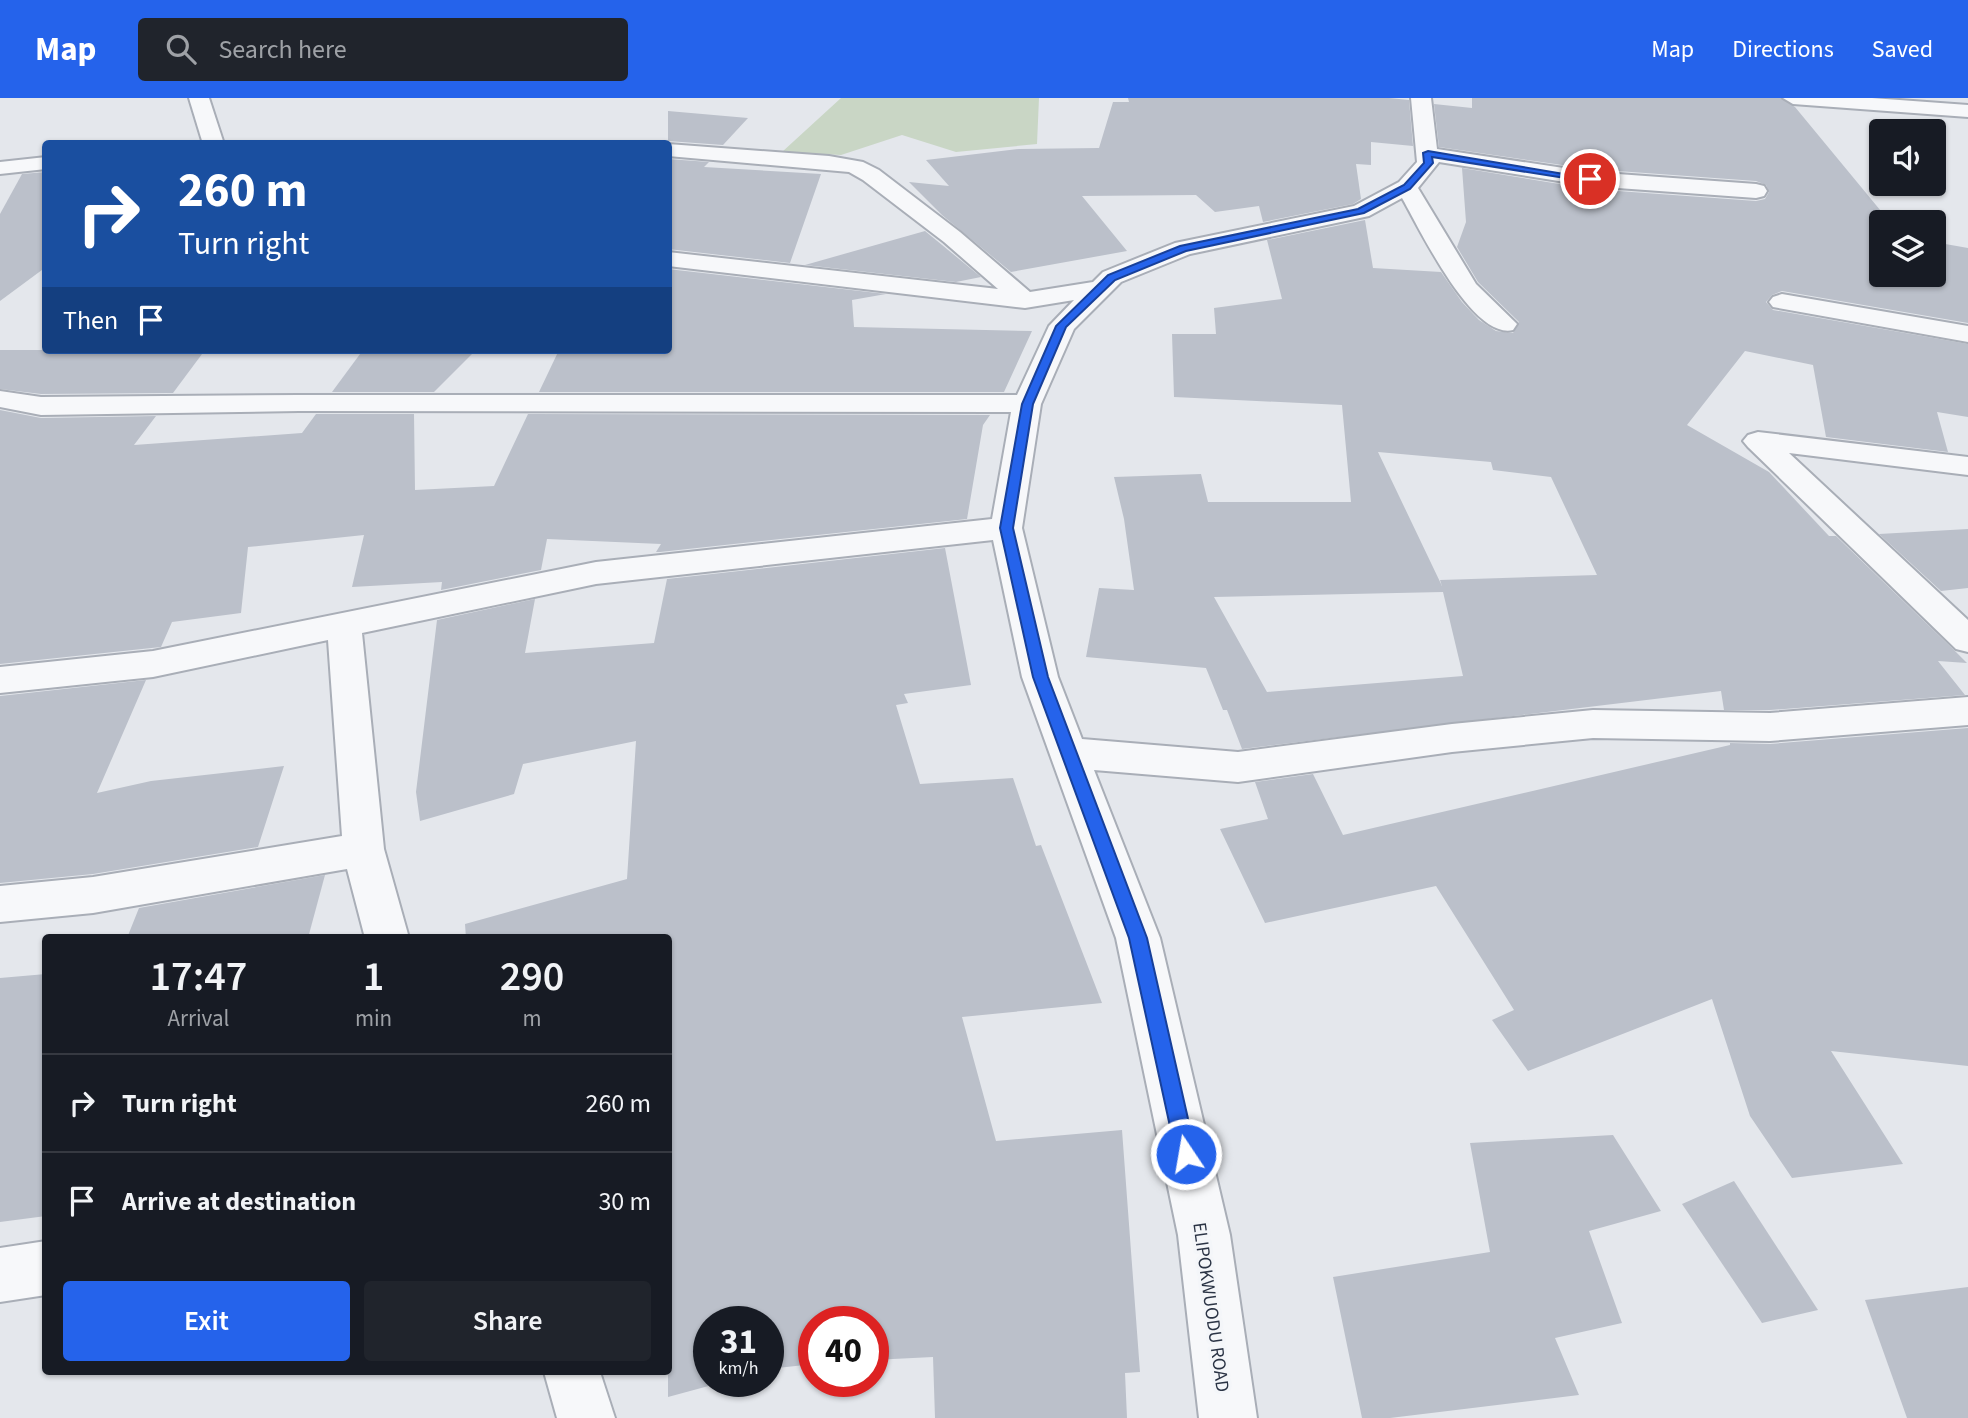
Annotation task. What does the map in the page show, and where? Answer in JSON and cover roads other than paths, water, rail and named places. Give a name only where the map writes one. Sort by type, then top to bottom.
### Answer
[{"type":"street","points":[[199,98],[214,140]]},
{"type":"street","points":[[1421,98],[1428,153],[1590,179],[1756,191]]},
{"type":"street","points":[[1793,98],[1968,111]]},
{"type":"street","points":[[672,150],[829,162],[855,167],[871,175],[952,237],[1025,300]]},
{"type":"street","name":"ELIPOKWUODU ROAD","points":[[1227,1418],[1204,1235],[1138,938],[1041,677],[1006,528],[1027,404],[1062,326],[1112,277],[1183,248],[1361,211],[1407,187],[1428,163],[1428,153]]},
{"type":"street","points":[[0,168],[42,163]]},
{"type":"street","points":[[1407,187],[1466,288],[1504,324]]},
{"type":"street","points":[[672,258],[1025,300],[1100,288]]},
{"type":"street","points":[[1782,302],[1968,334]]},
{"type":"street","points":[[0,400],[41,406],[285,403],[1027,404]]},
{"type":"street","points":[[1968,466],[1758,441],[1968,640]]},
{"type":"street","points":[[0,680],[153,664],[596,573],[1006,528]]},
{"type":"street","points":[[344,623],[363,849],[386,934]]},
{"type":"street","points":[[1069,753],[1238,767],[1452,738],[1593,724],[1770,727],[1968,711]]},
{"type":"street","points":[[0,904],[93,895],[363,849]]},
{"type":"street","points":[[0,1275],[42,1269]]},
{"type":"street","points":[[573,1375],[586,1418]]}]
